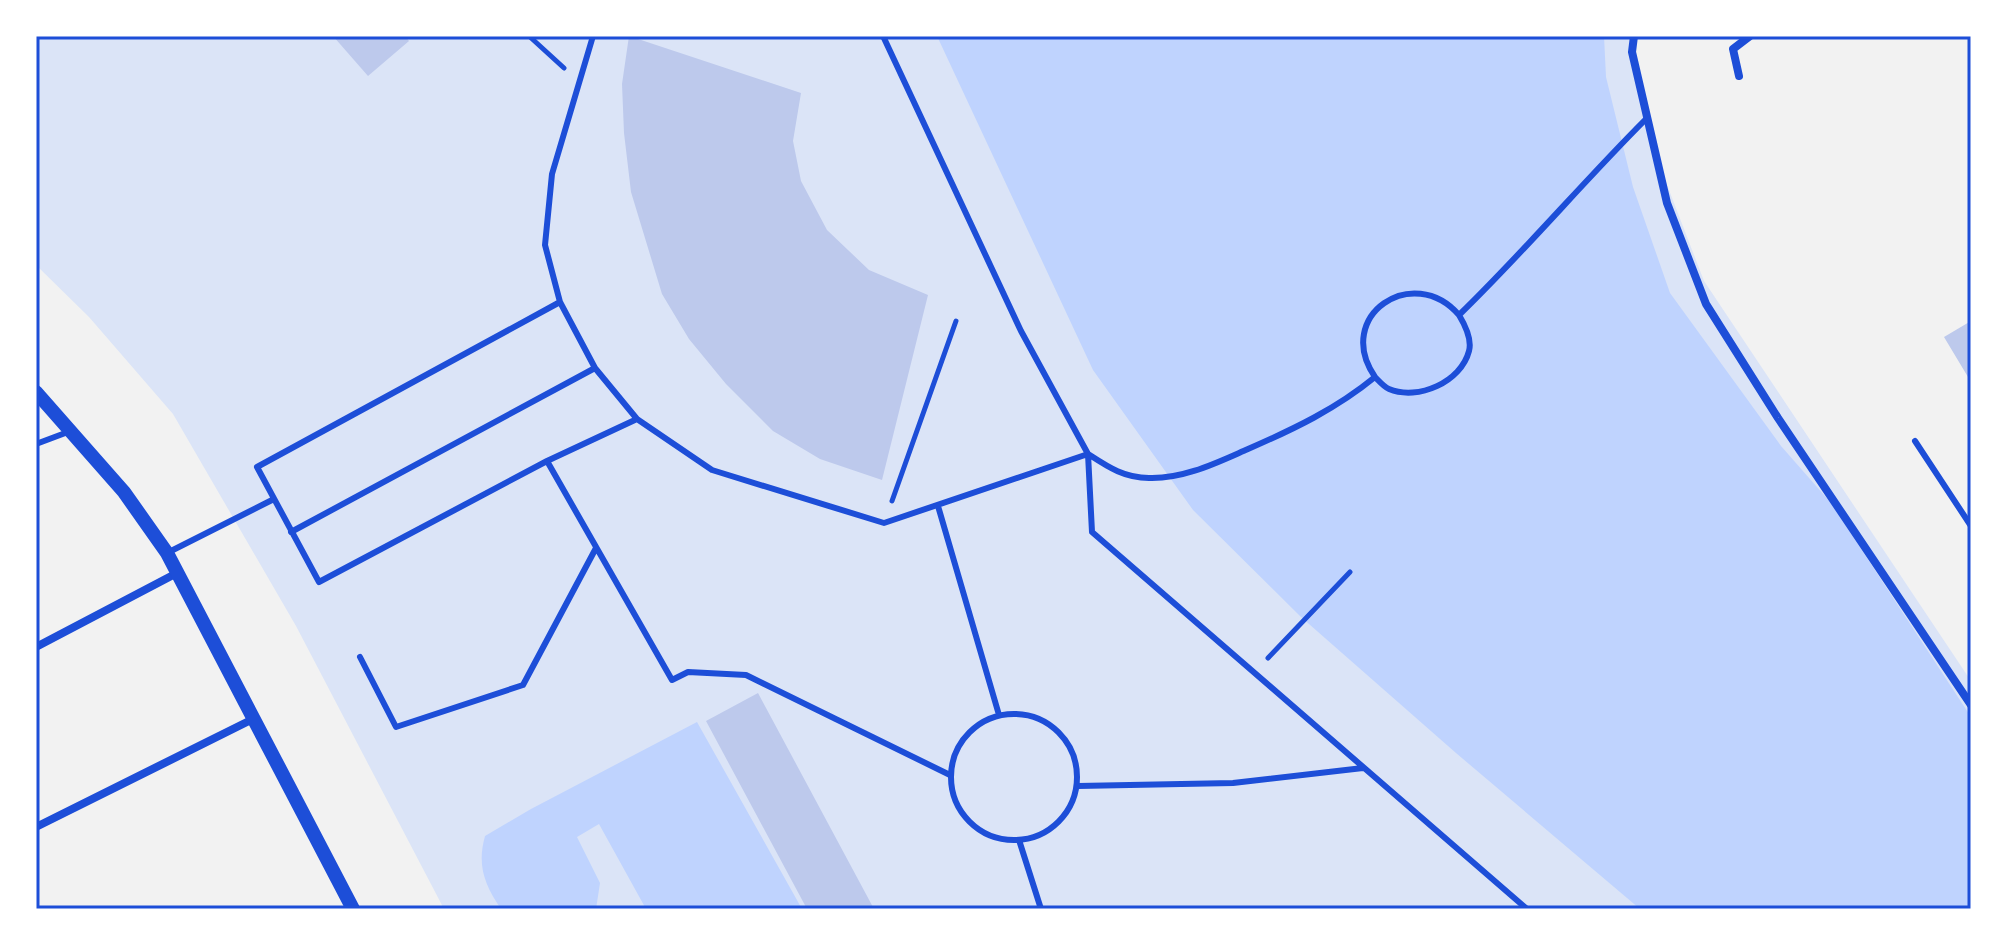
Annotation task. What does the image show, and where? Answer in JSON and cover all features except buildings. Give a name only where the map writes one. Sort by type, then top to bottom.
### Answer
[{"type":"street","points":[[1634,36],[1632,52],[1667,203],[1706,304],[1778,418],[1971,705]]},
{"type":"street","points":[[1739,76],[1733,49],[1750,36]]},
{"type":"street","points":[[36,392],[124,492],[167,553],[353,909]]},
{"type":"street","points":[[36,647],[177,573]]},
{"type":"street","points":[[36,827],[253,719]]},
{"type":"lane","points":[[593,36],[552,174],[545,245],[560,302],[595,368],[637,419],[712,470],[884,523],[1088,454]]},
{"type":"lane","points":[[883,36],[1021,331],[1088,454],[1092,532],[1525,908]]},
{"type":"lane","points":[[1459,315],[1646,119]]},
{"type":"lane","points":[[1416,292],[1437,297],[1459,315],[1466,328],[1470,350],[1461,366],[1447,379],[1427,392],[1411,393],[1388,389],[1375,377],[1361,346],[1365,324],[1379,306],[1397,295],[1416,292]]},
{"type":"lane","points":[[560,302],[257,467],[319,582],[547,461],[637,419]]},
{"type":"lane","points":[[291,532],[595,368]]},
{"type":"lane","points":[[1088,454],[1118,474],[1148,479],[1187,473],[1302,425],[1350,397],[1375,377]]},
{"type":"lane","points":[[36,444],[72,431]]},
{"type":"lane","points":[[1915,441],[1971,526]]},
{"type":"lane","points":[[547,461],[672,680],[688,672],[746,675],[950,775]]},
{"type":"lane","points":[[167,553],[274,499]]},
{"type":"lane","points":[[938,506],[999,715]]},
{"type":"lane","points":[[360,657],[396,727],[523,685],[596,548]]},
{"type":"lane","points":[[1020,713],[1040,718],[1057,729],[1070,745],[1077,764],[1078,786],[1071,806],[1058,824],[1040,835],[1019,840],[998,838],[978,830],[958,806],[950,775],[954,755],[965,736],[980,723],[999,715],[1020,713]]},
{"type":"lane","points":[[1078,786],[1233,783],[1363,768]]},
{"type":"lane","points":[[1019,840],[1041,909]]},
{"type":"path","points":[[529,36],[579,83]]},
{"type":"path","points":[[884,523],[956,321]]},
{"type":"path","points":[[1254,674],[1350,572]]},
{"type":"shaded area","points":[[36,36],[1630,36],[1630,52],[1659,164],[1704,281],[1971,681],[1971,909],[444,909],[296,626],[173,414],[89,317],[36,265]]},
{"type":"water","points":[[937,36],[1604,36],[1606,77],[1633,187],[1670,293],[1781,446],[1831,503],[1971,717],[1971,909],[1640,909],[1301,617],[1193,510],[1093,370]]},
{"type":"water","points":[[697,722],[802,909],[646,909],[599,824],[577,837],[600,883],[596,909],[501,909],[490,891],[482,865],[485,836]]}]
